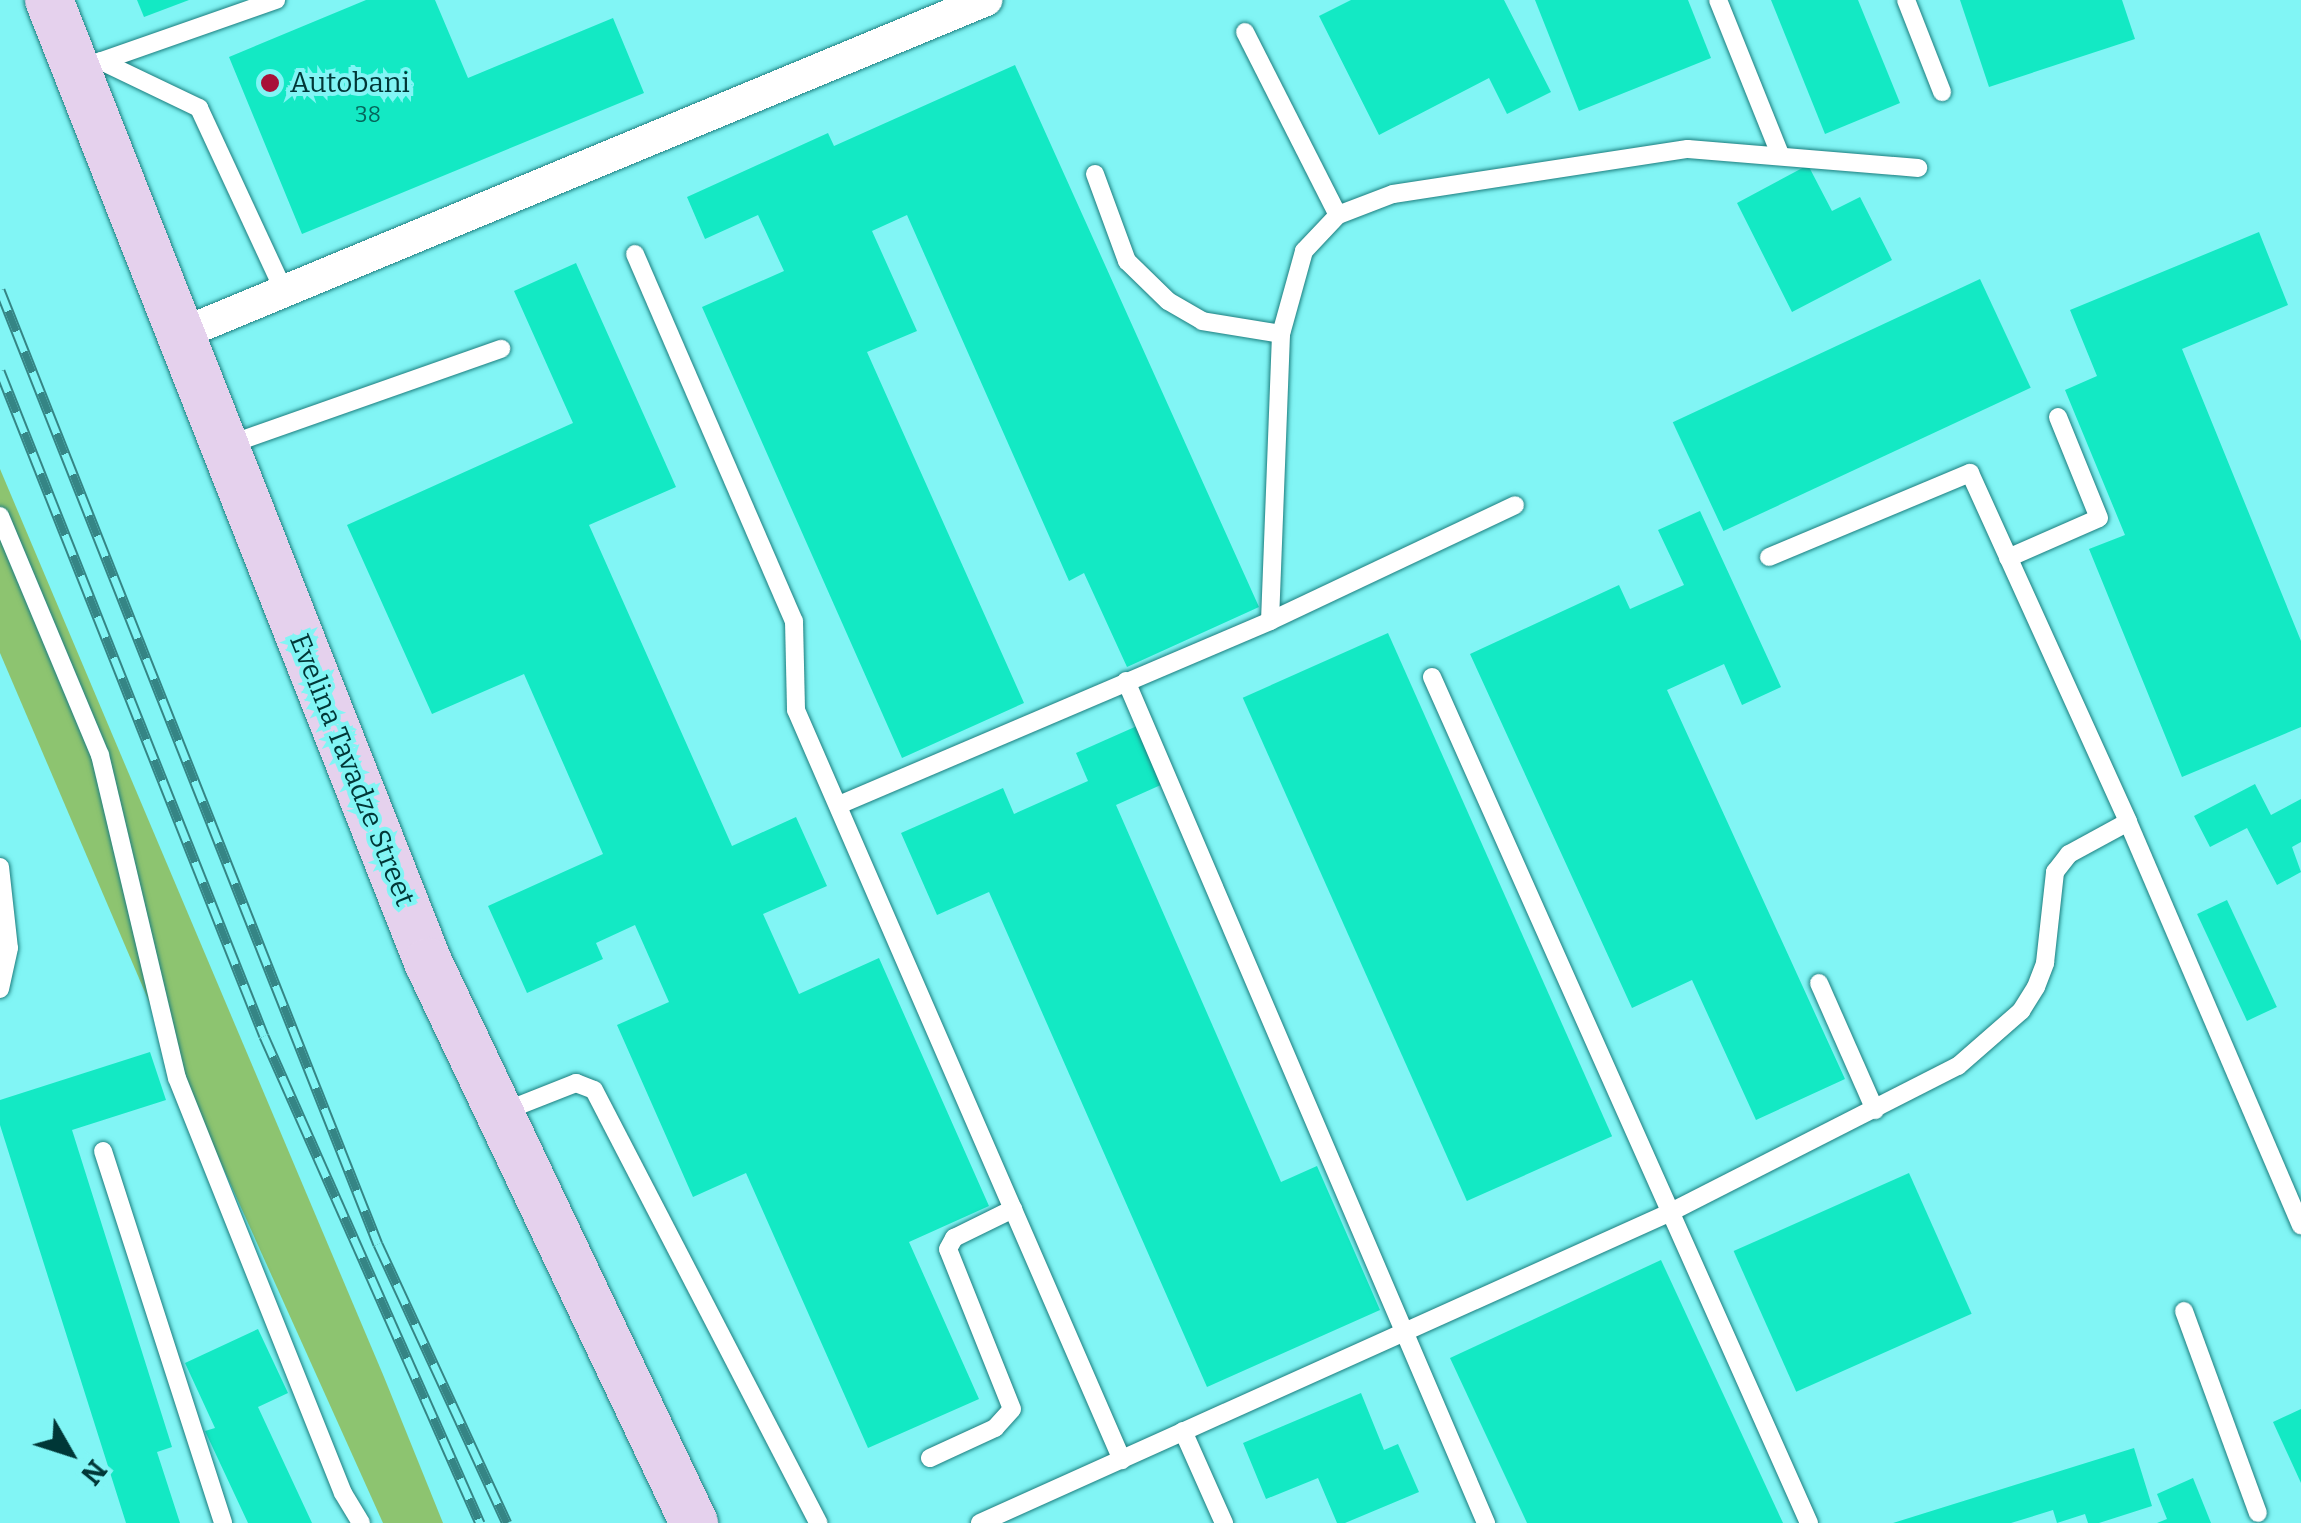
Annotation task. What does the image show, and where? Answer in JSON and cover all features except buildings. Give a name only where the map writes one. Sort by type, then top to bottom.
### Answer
[{"type":"main road","name":"Evelina Tavadze Street","points":[[49,0],[88,65],[181,334],[428,962],[694,1523]]},
{"type":"street","points":[[181,334],[986,0]]},
{"type":"lane","points":[[88,65],[227,8],[276,0]]},
{"type":"lane","points":[[1718,0],[1780,154]]},
{"type":"lane","points":[[1906,0],[1942,92]]},
{"type":"lane","points":[[1245,32],[1338,216]]},
{"type":"lane","points":[[88,65],[199,108],[284,291]]},
{"type":"lane","points":[[1270,622],[1281,334],[1304,251],[1338,216],[1393,194],[1688,150],[1780,154],[1918,168]]},
{"type":"lane","points":[[1095,174],[1127,260],[1168,301],[1202,321],[1281,334]]},
{"type":"lane","points":[[635,254],[794,621],[796,710],[1122,1460]]},
{"type":"lane","points":[[225,446],[501,349]]},
{"type":"lane","points":[[2008,558],[2100,518],[2058,417]]},
{"type":"lane","points":[[1769,557],[1970,473],[2128,822],[2301,1224]]},
{"type":"lane","points":[[838,805],[1270,622],[1516,505]]},
{"type":"lane","points":[[0,516],[100,755],[178,1078],[343,1493],[360,1523]]},
{"type":"lane","points":[[1432,676],[1809,1523]]},
{"type":"lane","points":[[1126,681],[1486,1523]]},
{"type":"lane","points":[[980,1523],[1670,1212],[1958,1066],[2021,1012],[2045,963],[2055,872],[2069,854],[2128,822]]},
{"type":"lane","points":[[0,867],[8,948],[0,989]]},
{"type":"lane","points":[[1819,982],[1875,1110]]},
{"type":"lane","points":[[499,1113],[576,1083],[594,1090],[818,1523]]},
{"type":"lane","points":[[103,1151],[224,1523]]},
{"type":"lane","points":[[930,1458],[995,1428],[1012,1409],[948,1248],[954,1238],[1013,1209]]},
{"type":"lane","points":[[2184,1312],[2258,1513]]},
{"type":"lane","points":[[1183,1432],[1224,1523]]},
{"type":"green space","points":[[0,469],[443,1523],[383,1523],[162,1032],[0,653]]},
{"type":"railway","points":[[0,290],[378,1244],[507,1523]]},
{"type":"railway","points":[[0,371],[264,1036],[480,1523]]},
{"type":"place","name":"Autobani","points":[[270,83]]}]
